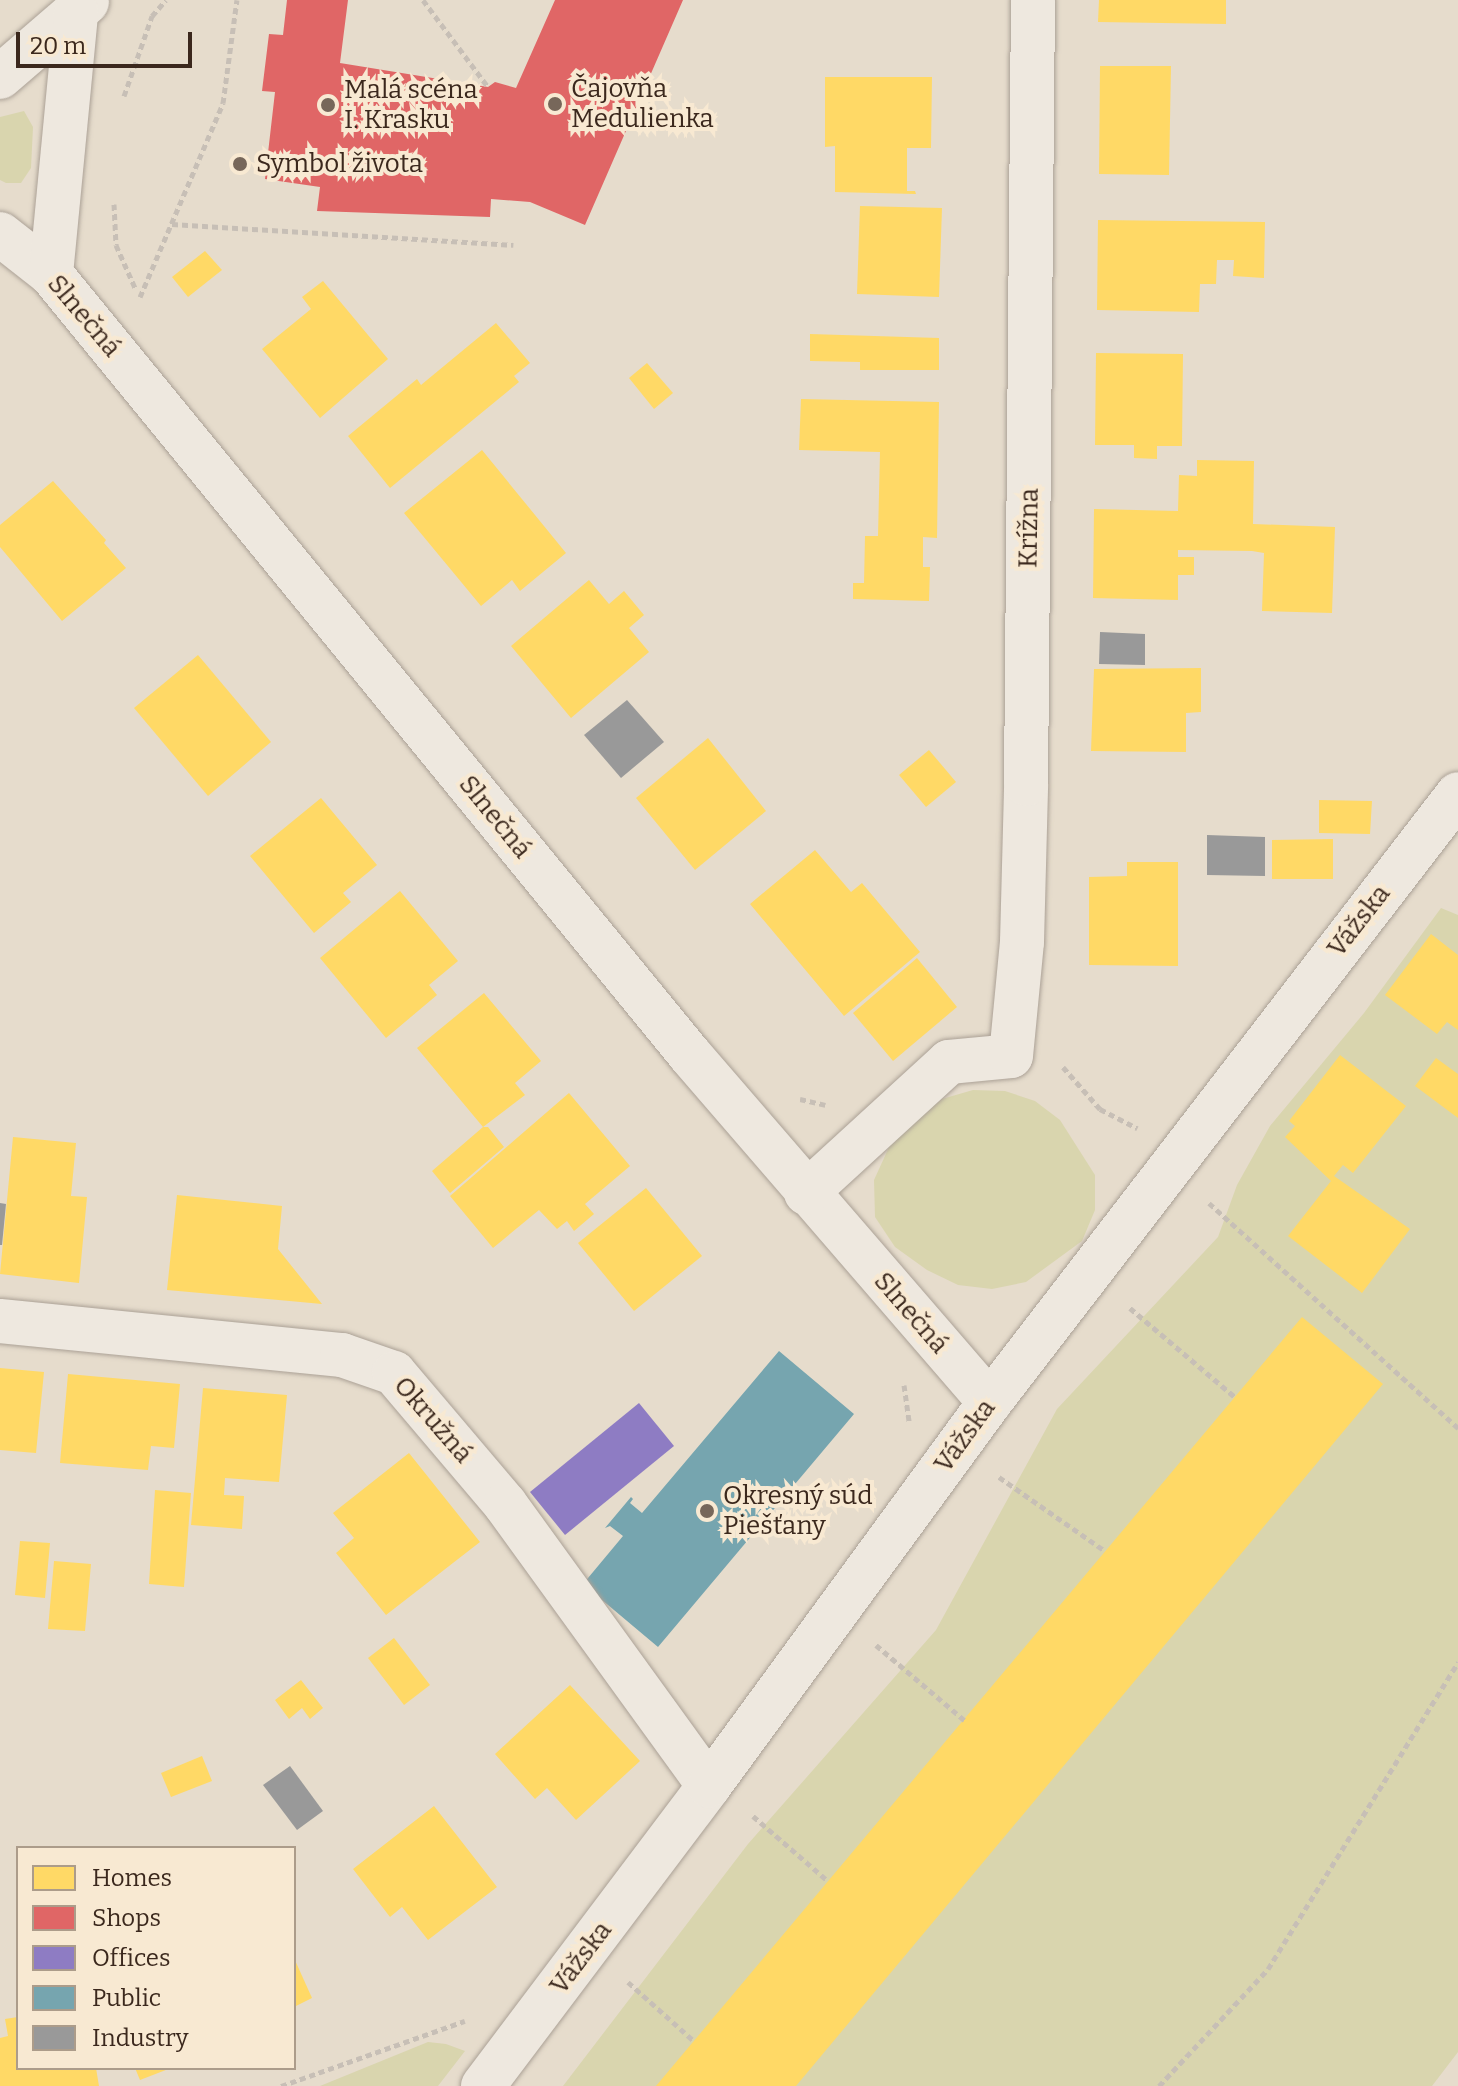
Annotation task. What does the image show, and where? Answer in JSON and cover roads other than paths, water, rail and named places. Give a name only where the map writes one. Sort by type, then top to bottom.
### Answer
[{"type":"street","name":"Krížna","points":[[806,1193],[949,1062],[1013,1040],[1022,942],[1026,784],[1033,0]]},
{"type":"street","points":[[0,77],[82,6]]},
{"type":"street","points":[[51,274],[82,6]]},
{"type":"street","name":"Slnečná","points":[[0,234],[51,274],[806,1193],[990,1402]]},
{"type":"street","name":"Vážska","points":[[483,2086],[726,1797],[990,1402],[1458,794]]},
{"type":"street","name":"Okružná","points":[[0,1321],[342,1355],[394,1373],[505,1504],[726,1797]]},
{"type":"place","name":"Čajovňa Medulienka","points":[[555,104]]},
{"type":"place","name":"Malá scéna I. Krasku","points":[[328,105]]},
{"type":"place","name":"Symbol života","points":[[240,164]]},
{"type":"place","name":"Okresný súd Piešťany","points":[[707,1511]]}]
